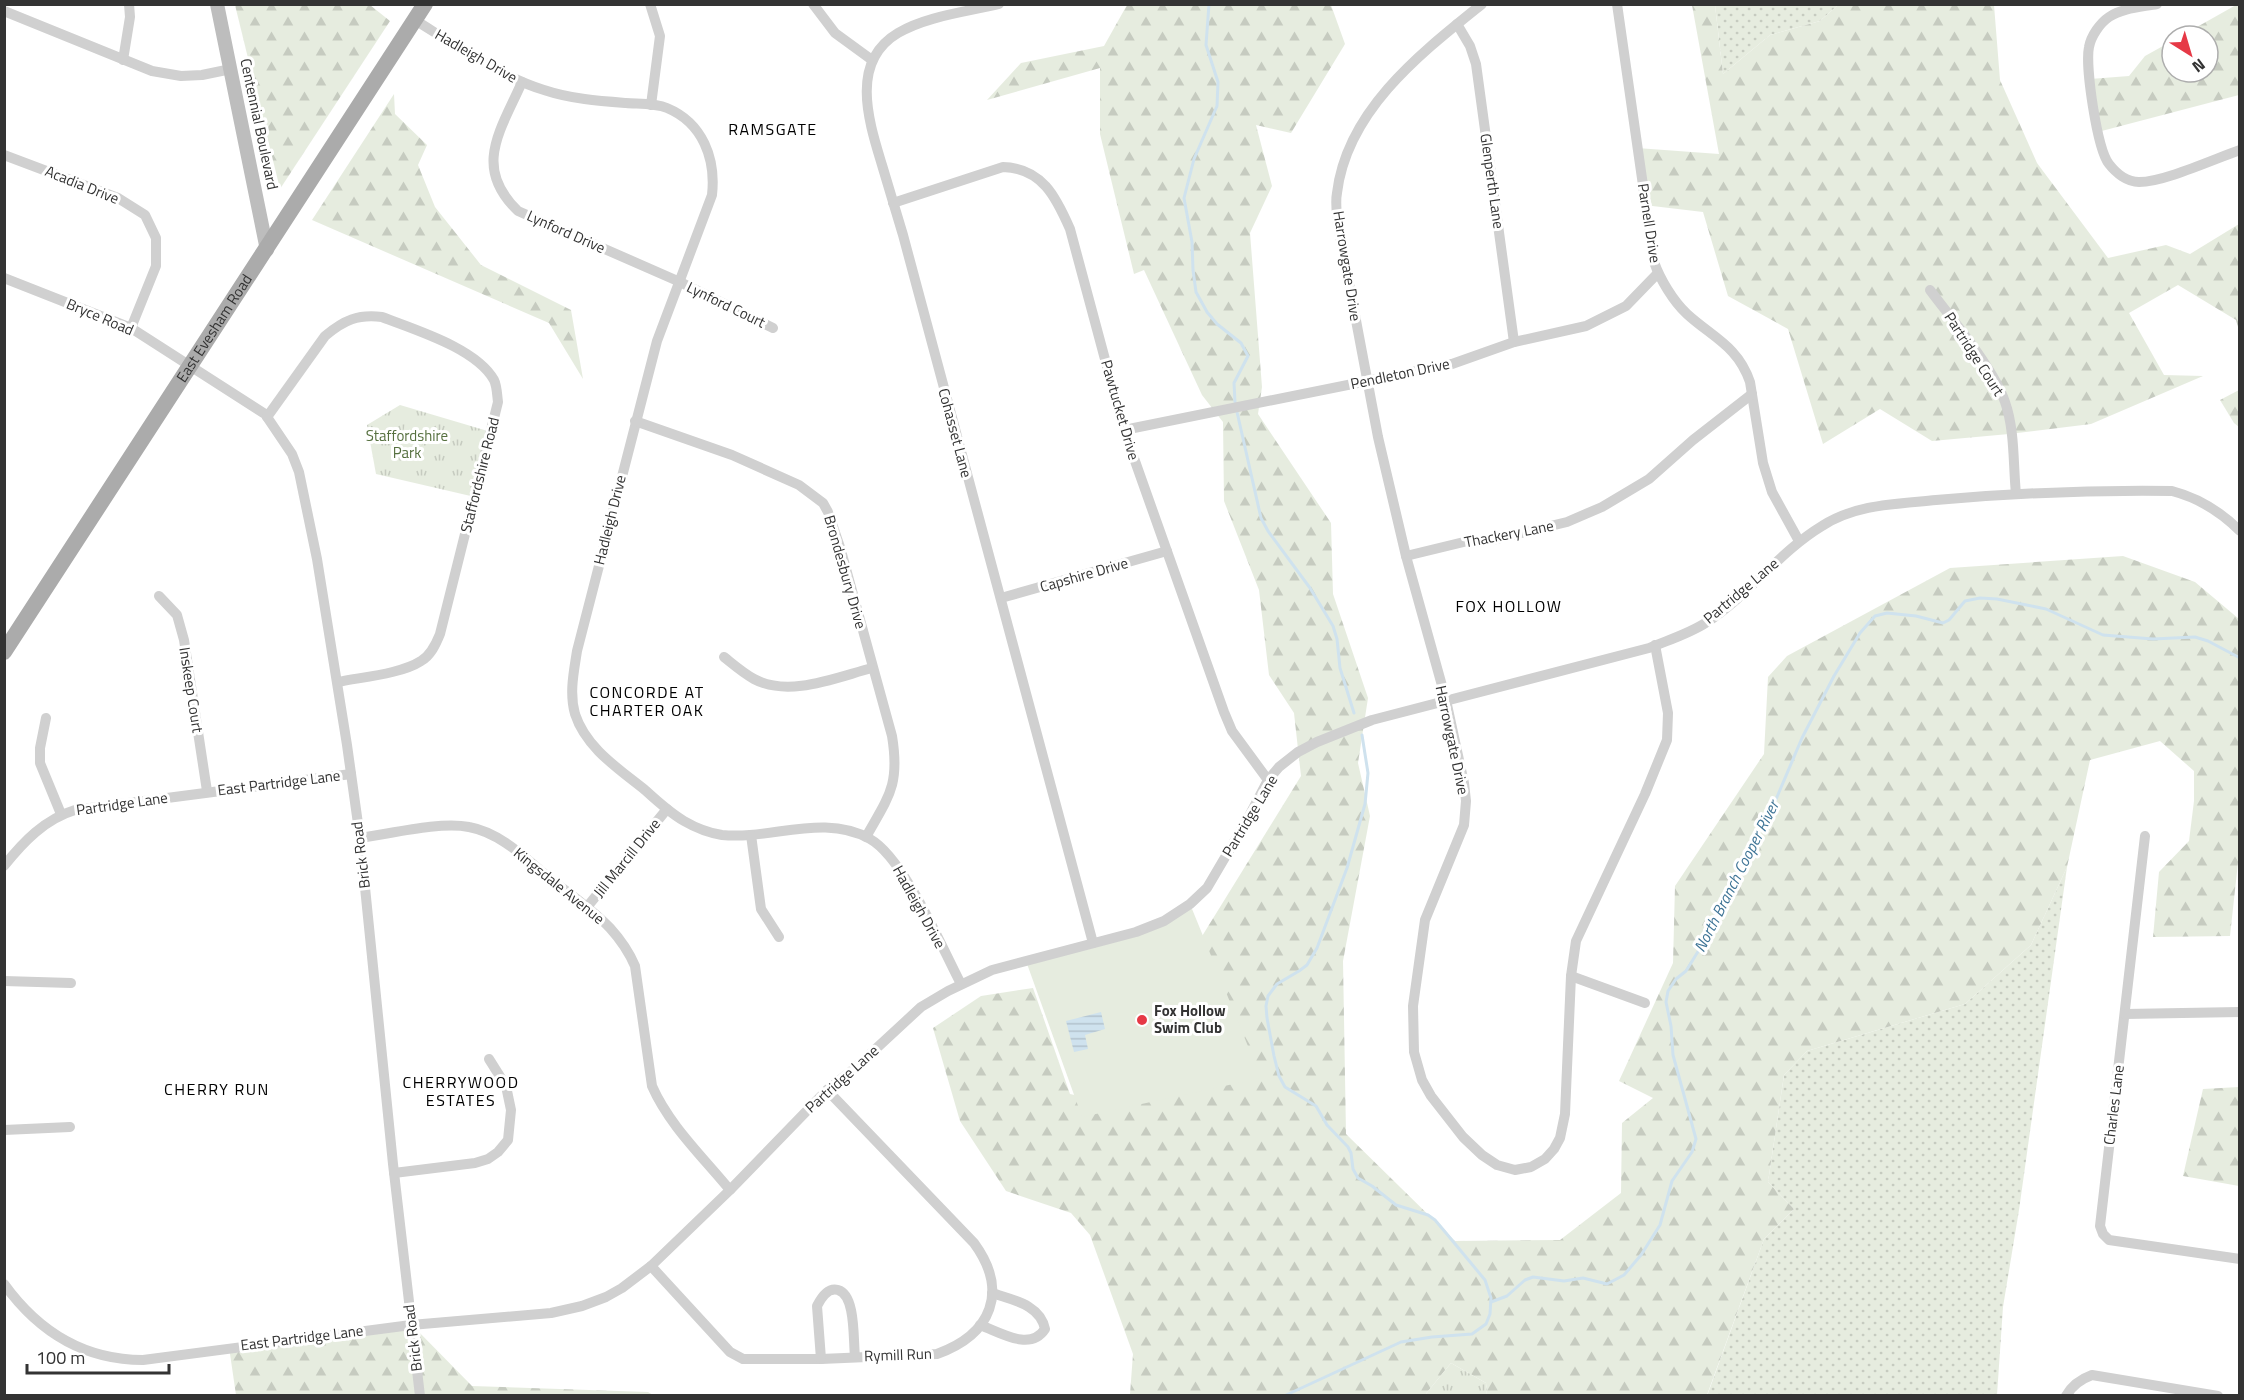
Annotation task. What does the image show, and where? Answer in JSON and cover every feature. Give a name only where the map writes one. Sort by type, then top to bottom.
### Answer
[{"type":"main road","name":"Centennial Boulevard","points":[[217,4],[267,250]]},
{"type":"main road","name":"East Evesham Road","points":[[4,652],[425,4]]},
{"type":"street","points":[[123,60],[130,17],[129,4]]},
{"type":"street","points":[[650,4],[660,36],[651,105]]},
{"type":"street","points":[[813,4],[835,33],[872,60]]},
{"type":"street","name":"Cohasset Lane","points":[[999,4],[938,18],[896,34],[883,45],[872,60],[868,70],[865,93],[869,122],[893,202],[1094,943]]},
{"type":"street","name":"Harrowgate Drive","points":[[1482,4],[1388,87],[1356,132],[1336,194],[1338,225],[1378,437],[1406,556],[1446,700],[1464,783],[1464,817],[1455,850],[1425,920],[1413,1006],[1414,1052],[1422,1080],[1446,1118],[1462,1137],[1497,1165],[1515,1170],[1531,1167],[1545,1158],[1560,1138],[1565,1114],[1571,976],[1576,941],[1645,794],[1666,740],[1668,713],[1655,645]]},
{"type":"street","name":"Parnell Drive","points":[[1617,4],[1650,239],[1658,273],[1685,312],[1732,349],[1746,369],[1763,464],[1772,492],[1799,541]]},
{"type":"street","points":[[2157,4],[2120,11],[2108,17],[2090,40],[2088,50],[2092,99],[2102,151],[2108,162],[2124,178],[2138,182],[2159,179],[2240,150]]},
{"type":"street","points":[[4,11],[152,71],[181,76],[202,75],[231,69]]},
{"type":"street","name":"Hadleigh Drive","points":[[415,20],[522,82],[545,91],[587,100],[667,108],[688,122],[700,135],[711,160],[714,179],[712,195],[657,341],[577,651],[572,699],[575,714],[589,740],[601,754],[682,821],[705,831],[723,835],[751,835],[806,828],[833,828],[857,832],[866,837],[890,855],[903,874],[961,984]]},
{"type":"street","name":"Glenperth Lane","points":[[1457,24],[1470,46],[1476,64],[1514,342]]},
{"type":"street","name":"Lynford Drive","points":[[522,82],[492,156],[495,180],[510,203],[518,211],[680,282]]},
{"type":"street","name":"Acadia Drive","points":[[4,155],[118,198],[145,215],[156,238],[156,266],[131,328]]},
{"type":"street","name":"Pawtucket Drive","points":[[893,202],[1003,167],[1017,167],[1028,171],[1046,186],[1062,210],[1070,229],[1124,430],[1228,722],[1232,731],[1268,780]]},
{"type":"street","name":"Pendleton Drive","points":[[1124,430],[1452,364],[1514,342],[1586,326],[1626,306],[1658,273]]},
{"type":"street","name":"Bryce Road","points":[[4,278],[131,328],[190,368]]},
{"type":"street","name":"Lynford Court","points":[[680,282],[773,328]]},
{"type":"street","name":"Partridge Court","points":[[1930,290],[1995,381],[2005,403],[2011,431],[2016,494]]},
{"type":"street","name":"Staffordshire Road","points":[[267,417],[326,336],[337,325],[352,317],[382,317],[460,349],[478,360],[495,381],[498,402],[440,634],[435,645],[423,660],[409,667],[338,682]]},
{"type":"street","name":"Brick Road","points":[[190,368],[267,417],[292,454],[299,472],[317,559],[338,682],[360,838],[394,1173],[420,1395]]},
{"type":"street","name":"Thackery Lane","points":[[1406,556],[1472,540],[1493,540],[1567,522],[1602,507],[1650,479],[1693,440],[1752,394]]},
{"type":"street","name":"Brondesbury Drive","points":[[635,421],[741,459],[799,485],[823,503],[840,547],[896,757],[895,777],[890,795],[866,837]]},
{"type":"street","name":"Partridge Lane","points":[[411,1325],[551,1313],[582,1306],[622,1288],[651,1266],[730,1190],[827,1090],[854,1069],[921,1007],[961,984],[992,970],[1155,925],[1190,904],[1207,888],[1268,780],[1298,752],[1317,742],[1372,720],[1655,645],[1707,623],[1735,601],[1799,541],[1845,514],[1874,506],[2016,494],[2172,491],[2204,502],[2240,531]]},
{"type":"street","name":"Capshire Drive","points":[[1001,598],[1167,551]]},
{"type":"street","name":"Inskeep Court","points":[[159,596],[177,615],[207,791]]},
{"type":"street","points":[[724,657],[756,681],[802,687],[872,668]]},
{"type":"street","points":[[46,718],[40,748],[40,763],[61,814]]},
{"type":"street","name":"East Partridge Lane","points":[[207,791],[300,782],[351,774]]},
{"type":"street","name":"Partridge Lane","points":[[4,866],[20,846],[61,814],[207,791]]},
{"type":"street","name":"Jill Marcill Drive","points":[[586,907],[667,809]]},
{"type":"street","name":"Kingsdale Avenue","points":[[360,838],[449,825],[476,829],[501,840],[611,929],[629,953],[635,966],[652,1086],[673,1121],[730,1190]]},
{"type":"street","points":[[751,835],[761,909],[779,937]]},
{"type":"street","name":"Charles Lane","points":[[2145,836],[2100,1226],[2103,1234],[2109,1240],[2240,1259]]},
{"type":"street","points":[[1571,976],[1645,1003]]},
{"type":"street","points":[[4,981],[70,983]]},
{"type":"street","points":[[2125,1014],[2240,1012]]},
{"type":"street","points":[[394,1173],[475,1162],[488,1159],[498,1152],[508,1140],[511,1110],[506,1086],[489,1059]]},
{"type":"street","name":"Rymill Run","points":[[651,1266],[730,1352],[743,1359],[821,1359],[938,1354],[955,1348],[980,1325],[992,1305],[991,1274],[984,1257],[974,1243],[827,1090]]},
{"type":"street","points":[[4,1130],[70,1127]]},
{"type":"street","name":"East Partridge Lane","points":[[4,1284],[38,1322],[62,1339],[100,1356],[123,1360],[143,1360],[411,1325]]},
{"type":"street","points":[[821,1359],[817,1306],[828,1292],[834,1289],[842,1291],[851,1305],[855,1356]]},
{"type":"street","points":[[980,1325],[1022,1341],[1040,1336],[1045,1329],[1043,1320],[1037,1311],[992,1293]]},
{"type":"street","points":[[2066,1395],[2083,1379],[2092,1376],[2218,1395]]},
{"type":"green space","points":[[235,5],[370,5],[390,21],[280,189]]},
{"type":"green space","points":[[1127,5],[1331,5],[1345,44],[1291,133],[1256,125],[1272,186],[1250,233],[1262,387],[1258,414],[1331,523],[1333,594],[1368,698],[1358,763],[1370,816],[1343,961],[1346,1134],[1455,1241],[1560,1240],[1621,1193],[1622,1123],[1653,1098],[1619,1081],[1673,963],[1675,886],[1764,754],[1768,677],[1787,656],[1950,568],[2123,556],[2195,582],[2239,619],[2240,844],[2230,936],[2153,937],[2159,872],[2189,841],[2194,801],[2194,771],[2160,741],[2090,760],[2067,867],[2031,945],[1965,1004],[1807,1051],[1784,1075],[1768,1182],[1794,1209],[1764,1239],[1707,1395],[1487,1395],[1486,1383],[1451,1363],[1425,1395],[1125,1395],[1130,1394],[1133,1354],[1090,1235],[1071,1213],[1006,1191],[960,1121],[933,1028],[981,996],[1033,988],[1070,1094],[1124,1106],[1191,954],[1301,776],[1294,713],[1269,675],[1259,590],[1224,501],[1223,422],[1202,395],[1144,270],[1134,274],[1100,134],[1100,68],[987,100],[1021,63],[1104,46]]},
{"type":"green space","points":[[1692,5],[1715,5],[1723,74],[1770,35],[1820,21],[1838,5],[1994,5],[2000,80],[2037,163],[2108,258],[2166,245],[2190,254],[2239,224],[2239,331],[2236,320],[2178,285],[2129,313],[2164,375],[2203,376],[2091,424],[1932,441],[1880,409],[1823,444],[1788,329],[1728,296],[1703,212],[1644,205],[1637,148],[1719,154]]},
{"type":"green space","points":[[1715,5],[1838,5],[1820,21],[1770,35],[1723,74]]},
{"type":"green space","points":[[2239,5],[2239,95],[2094,133],[2090,79],[2129,76],[2145,56],[2160,48],[2160,84],[2220,84],[2220,24],[2202,24]]},
{"type":"green space","points":[[394,94],[395,114],[427,145],[418,165],[435,207],[481,265],[571,310],[583,379],[549,323],[312,220]]},
{"type":"green space","points":[[2239,390],[2239,427],[2220,400]]},
{"type":"green space","name":"Staffordshire Park","points":[[400,405],[491,432],[475,497],[376,474],[367,425]]},
{"type":"green space","points":[[407,418],[428,424],[418,458],[397,452]]},
{"type":"green space","points":[[2067,867],[2019,1210],[2003,1307],[1997,1395],[1707,1396],[1764,1239],[1794,1209],[1768,1182],[1784,1075],[1807,1051],[1965,1004],[2031,945]]},
{"type":"green space","name":"Fox Hollow Swim Club","points":[[1190,904],[1261,1078],[1082,1117],[1026,961],[1136,932]]},
{"type":"green space","points":[[2239,1087],[2239,1186],[2183,1176],[2203,1089]]},
{"type":"green space","points":[[414,1327],[472,1386],[648,1392],[653,1395],[236,1395],[229,1347]]},
{"type":"green space","points":[[1451,1363],[1486,1383],[1487,1395],[1425,1395]]},
{"type":"water","points":[[1101,1012],[1105,1029],[1085,1035],[1088,1049],[1074,1052],[1066,1021]]},
{"type":"waterway","points":[[1209,4],[1206,45],[1218,82],[1217,106],[1194,159],[1184,198],[1192,242],[1196,292],[1207,312],[1217,324],[1241,343],[1248,356],[1234,383],[1235,402]]},
{"type":"waterway","points":[[1237,412],[1261,518],[1310,588],[1333,626],[1337,639],[1340,668],[1354,713]]},
{"type":"waterway","name":"North Branch Cooper River","points":[[1491,1302],[1507,1296],[1525,1280],[1533,1277],[1564,1281],[1583,1278],[1607,1284],[1624,1275],[1641,1255],[1660,1225],[1672,1181],[1692,1152],[1696,1139],[1673,1055],[1671,1026],[1666,1002],[1668,991],[1676,979],[1686,971],[1715,924],[1727,892],[1777,797],[1802,738],[1834,676],[1860,633],[1875,616],[1887,613],[1916,616],[1943,623],[1949,620],[1965,601],[1980,598],[1997,599],[2046,609],[2103,635],[2153,639],[2195,637],[2208,641],[2240,658]]},
{"type":"waterway","points":[[1284,1396],[1401,1342],[1472,1334],[1486,1324],[1490,1314],[1491,1298],[1485,1280],[1446,1233],[1428,1215],[1396,1205],[1358,1178],[1353,1169],[1348,1147],[1327,1125],[1316,1106],[1285,1087],[1279,1076],[1274,1056],[1267,1018],[1268,996],[1277,984],[1307,965],[1317,948],[1347,868],[1365,804],[1368,773],[1362,735]]},
{"type":"place","name":"Fox Hollow Swim Club","points":[[1142,1020]]},
{"type":"district","name":"RAMSGATE","points":[[773,129]]},
{"type":"district","name":"FOX HOLLOW","points":[[1509,606]]},
{"type":"district","name":"CONCORDE AT CHARTER OAK","points":[[647,701]]},
{"type":"district","name":"CHERRY RUN","points":[[217,1089]]},
{"type":"district","name":"CHERRYWOOD ESTATES","points":[[461,1091]]}]
